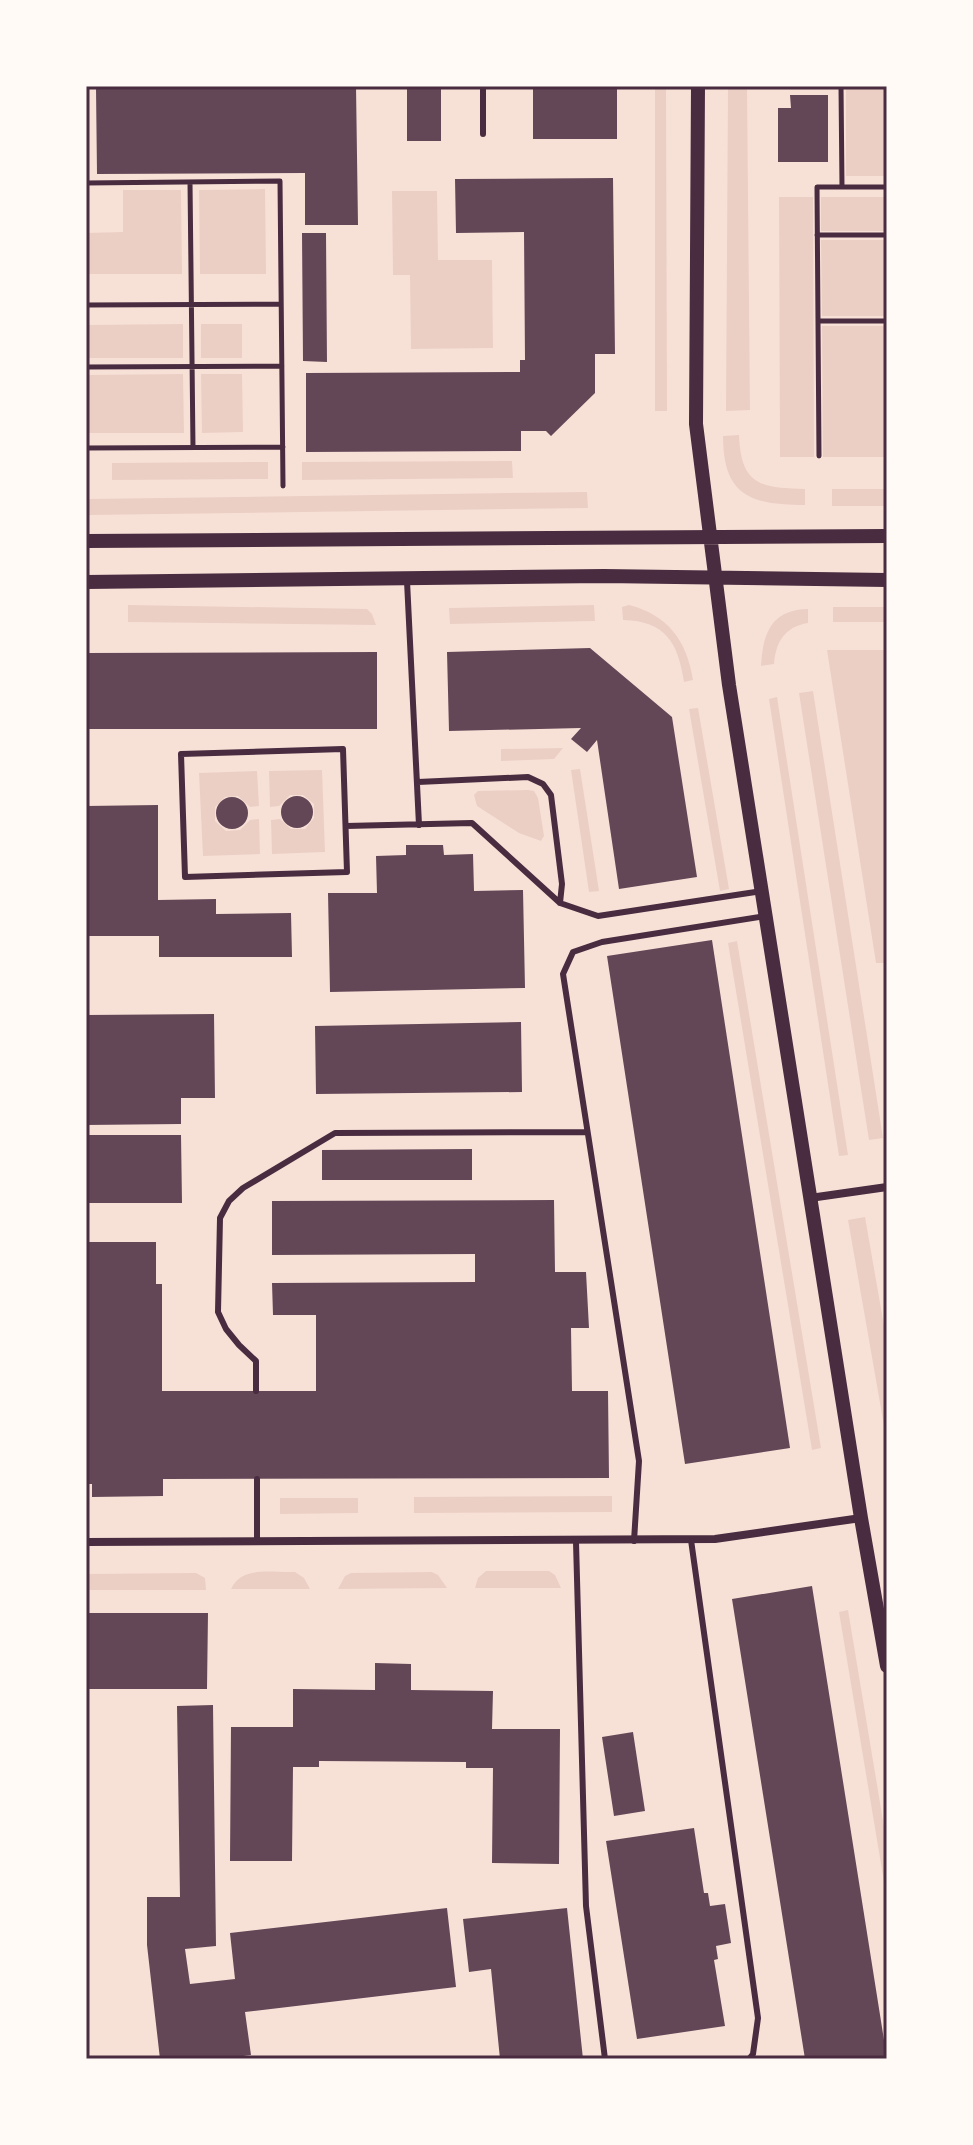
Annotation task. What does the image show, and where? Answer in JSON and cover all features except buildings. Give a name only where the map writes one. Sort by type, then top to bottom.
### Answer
[{"type":"street","points":[[698,86],[696,424],[729,685],[887,1666]]},
{"type":"street","points":[[86,541],[887,536]]},
{"type":"street","points":[[86,582],[604,576],[887,580]]},
{"type":"street","points":[[810,1198],[887,1187]]},
{"type":"street","points":[[86,1542],[691,1540],[861,1518]]},
{"type":"lane","points":[[483,86],[483,134]]},
{"type":"lane","points":[[406,578],[419,825]]},
{"type":"lane","points":[[343,749],[346,826],[347,872],[185,877],[181,754],[343,749]]},
{"type":"lane","points":[[418,782],[528,777],[543,784],[551,795],[562,884],[560,903]]},
{"type":"lane","points":[[346,826],[472,823],[560,903],[598,916],[762,891]]},
{"type":"lane","points":[[634,1541],[639,1461],[563,974],[573,952],[602,942],[766,916]]},
{"type":"lane","points":[[256,1391],[256,1361],[226,1329],[218,1312],[220,1218],[229,1201],[243,1188],[335,1133],[587,1132]]},
{"type":"lane","points":[[257,1479],[257,1542]]},
{"type":"lane","points":[[691,1540],[758,2018],[753,2054],[749,2059]]},
{"type":"lane","points":[[576,1542],[586,1906],[605,2059]]},
{"type":"path","points":[[841,86],[842,187]]},
{"type":"path","points":[[86,183],[280,181],[283,486]]},
{"type":"path","points":[[190,182],[193,447]]},
{"type":"path","points":[[819,456],[817,187],[887,187]]},
{"type":"path","points":[[817,235],[887,235]]},
{"type":"path","points":[[86,305],[281,304]]},
{"type":"path","points":[[818,321],[887,321]]},
{"type":"path","points":[[86,367],[282,366]]},
{"type":"path","points":[[86,448],[283,447]]},
{"type":"shaded area","points":[[655,86],[666,86],[667,411],[655,411]]},
{"type":"shaded area","points":[[728,86],[747,86],[750,410],[726,411]]},
{"type":"shaded area","points":[[846,86],[887,86],[887,176],[846,176]]},
{"type":"shaded area","points":[[265,189],[266,274],[200,274],[199,190]]},
{"type":"shaded area","points":[[123,190],[181,190],[182,274],[86,274],[86,233],[123,232]]},
{"type":"shaded area","points":[[392,191],[437,191],[438,260],[492,260],[493,348],[411,349],[410,275],[393,275]]},
{"type":"shaded area","points":[[779,197],[813,197],[814,457],[780,457]]},
{"type":"shaded area","points":[[821,197],[887,197],[887,231],[821,231]]},
{"type":"shaded area","points":[[821,240],[887,240],[887,316],[822,316]]},
{"type":"shaded area","points":[[183,324],[183,358],[86,358],[86,325]]},
{"type":"shaded area","points":[[201,324],[242,324],[242,358],[201,358]]},
{"type":"shaded area","points":[[822,326],[887,326],[887,457],[823,457]]},
{"type":"shaded area","points":[[183,374],[184,433],[86,433],[86,375]]},
{"type":"shaded area","points":[[201,374],[242,374],[243,432],[202,433]]},
{"type":"shaded area","points":[[739,435],[749,474],[765,485],[805,489],[805,505],[755,499],[735,484],[724,456],[723,436]]},
{"type":"shaded area","points":[[512,461],[513,478],[302,480],[302,462]]},
{"type":"shaded area","points":[[268,462],[268,479],[112,480],[112,463]]},
{"type":"shaded area","points":[[832,489],[887,489],[887,506],[832,506]]},
{"type":"shaded area","points":[[587,492],[588,508],[89,515],[88,499]]},
{"type":"shaded area","points":[[128,605],[367,609],[376,625],[128,622]]},
{"type":"shaded area","points":[[594,605],[595,621],[450,624],[449,608]]},
{"type":"shaded area","points":[[629,605],[655,615],[673,632],[686,653],[693,680],[684,682],[678,656],[667,636],[649,624],[623,620],[622,607]]},
{"type":"shaded area","points":[[833,607],[887,607],[887,622],[833,622]]},
{"type":"shaded area","points":[[808,609],[808,623],[793,628],[783,636],[774,664],[761,666],[764,643],[771,626],[785,614]]},
{"type":"shaded area","points":[[827,650],[887,650],[887,963],[876,963]]},
{"type":"shaded area","points":[[813,691],[883,1138],[869,1140],[799,693]]},
{"type":"shaded area","points":[[777,697],[848,1155],[839,1156],[769,699]]},
{"type":"shaded area","points":[[698,708],[729,889],[720,891],[689,709]]},
{"type":"shaded area","points":[[563,748],[554,759],[501,761],[501,749]]},
{"type":"shaded area","points":[[580,769],[599,891],[589,892],[571,770]]},
{"type":"shaded area","points":[[322,770],[325,852],[272,854],[271,820],[280,819],[291,829],[305,829],[314,818],[314,804],[303,795],[290,795],[279,806],[270,807],[269,771]]},
{"type":"shaded area","points":[[257,771],[259,806],[250,807],[238,796],[225,797],[215,807],[215,821],[226,831],[240,830],[250,820],[259,819],[260,854],[203,856],[199,773]]},
{"type":"shaded area","points":[[478,791],[534,791],[538,798],[544,836],[541,841],[519,833],[477,806],[474,795]]},
{"type":"shaded area","points":[[737,941],[821,1448],[812,1450],[728,943]]},
{"type":"shaded area","points":[[865,1217],[887,1343],[887,1443],[848,1220]]},
{"type":"shaded area","points":[[612,1496],[612,1512],[414,1513],[414,1497]]},
{"type":"shaded area","points":[[280,1498],[358,1498],[358,1513],[280,1514]]},
{"type":"shaded area","points":[[486,1571],[549,1571],[555,1575],[561,1588],[475,1588],[478,1578]]},
{"type":"shaded area","points":[[295,1572],[304,1578],[310,1589],[231,1589],[236,1581],[250,1573]]},
{"type":"shaded area","points":[[432,1572],[447,1588],[338,1589],[345,1576],[351,1573]]},
{"type":"shaded area","points":[[196,1573],[205,1578],[206,1590],[86,1590],[86,1574]]},
{"type":"shaded area","points":[[848,1610],[887,1845],[887,1900],[839,1612]]}]
